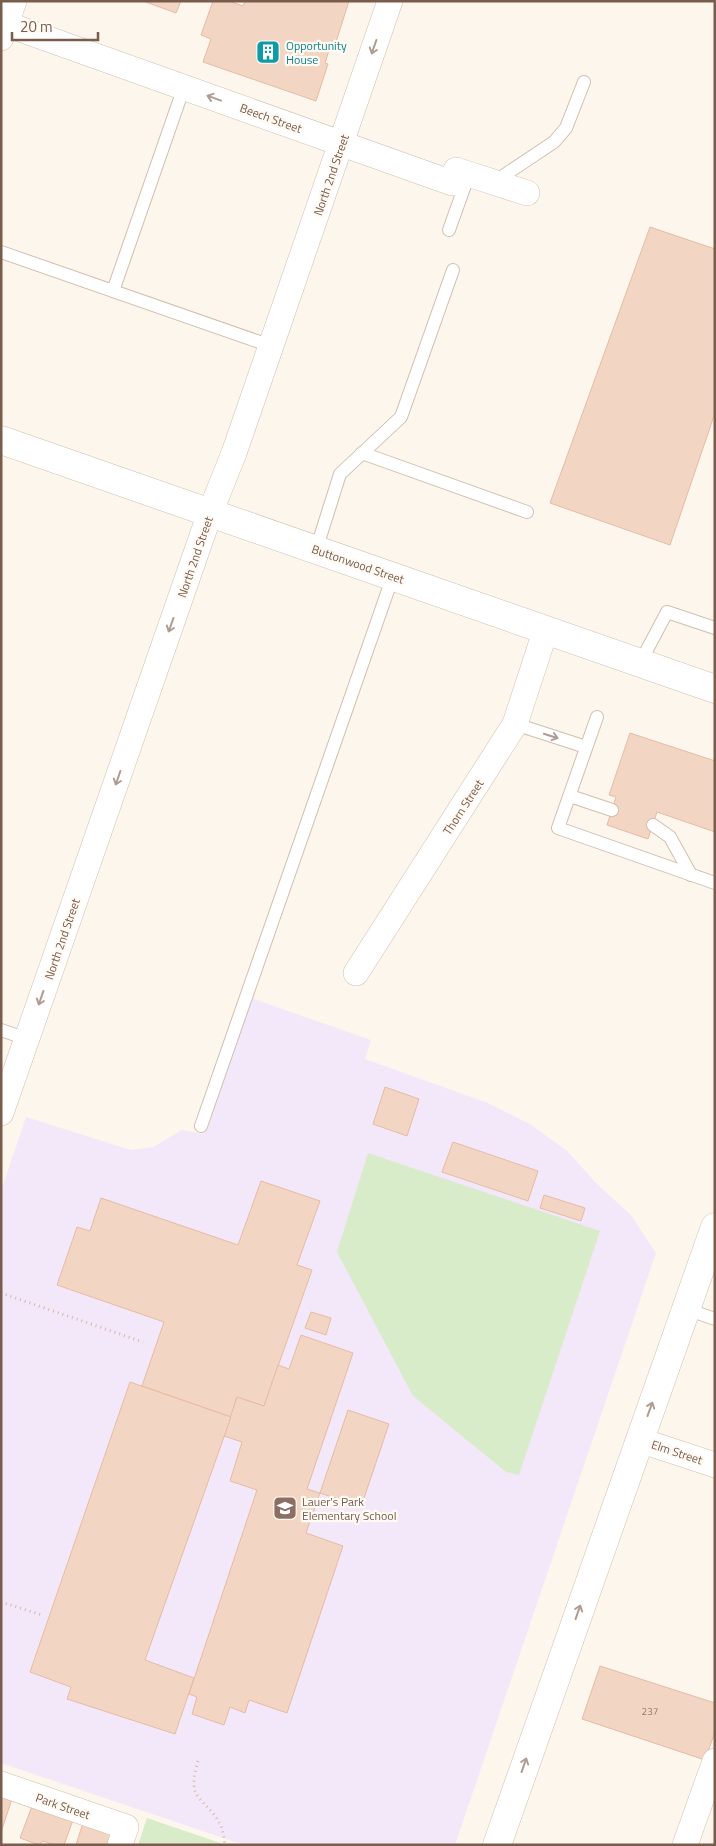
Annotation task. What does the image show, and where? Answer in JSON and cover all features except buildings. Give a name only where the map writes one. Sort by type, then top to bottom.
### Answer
[{"type":"street","name":"North 2nd Street","points":[[1,1113],[210,513],[234,452],[390,1]]},
{"type":"street","name":"Beech Street","points":[[7,21],[452,183],[456,170],[469,174]]},
{"type":"street","points":[[469,174],[527,194]]},
{"type":"street","name":"Buttonwood Street","points":[[1,440],[715,689]]},
{"type":"street","name":"Thorn Street","points":[[356,973],[515,724],[546,630]]},
{"type":"street","points":[[496,1845],[686,1310],[709,1262],[715,1227]]},
{"type":"street","name":"Elm Street","points":[[639,1440],[715,1465]]},
{"type":"street","points":[[685,1845],[715,1761]]},
{"type":"street","name":"Park Street","points":[[1,1784],[123,1836]]},
{"type":"lane","points":[[494,182],[554,142],[566,128],[584,82]]},
{"type":"lane","points":[[113,291],[184,87]]},
{"type":"lane","points":[[449,230],[469,174]]},
{"type":"lane","points":[[1,252],[271,346]]},
{"type":"lane","points":[[316,550],[340,474],[401,418],[453,270]]},
{"type":"lane","points":[[362,454],[527,512]]},
{"type":"lane","points":[[201,1126],[393,576]]},
{"type":"lane","points":[[640,662],[667,612],[715,628]]},
{"type":"lane","points":[[597,717],[558,828],[715,883]]},
{"type":"lane","points":[[515,724],[586,747]]},
{"type":"lane","points":[[570,796],[612,810]]},
{"type":"lane","points":[[653,825],[670,837],[691,875]]},
{"type":"lane","points":[[1,1030],[27,1039]]},
{"type":"lane","points":[[686,1310],[715,1319]]},
{"type":"path","points":[[1,1293],[143,1342]]},
{"type":"path","points":[[1,1602],[42,1616]]},
{"type":"path","points":[[198,1761],[193,1777],[196,1796],[221,1826],[226,1845]]},
{"type":"shaded area","name":"Lauer's Park Elementary School","points":[[251,998],[371,1040],[365,1059],[488,1103],[530,1124],[567,1151],[597,1184],[631,1215],[656,1253],[455,1845],[244,1845],[1,1763],[1,1191],[26,1117],[131,1150],[153,1147],[182,1130],[202,1134]]},
{"type":"green space","points":[[368,1153],[600,1231],[519,1475],[506,1472],[413,1396],[337,1252]]},
{"type":"green space","points":[[147,1818],[226,1845],[138,1845]]},
{"type":"place","name":"Opportunity House","points":[[268,52]]},
{"type":"place","name":"Lauer's Park Elementary School","points":[[285,1508]]}]
